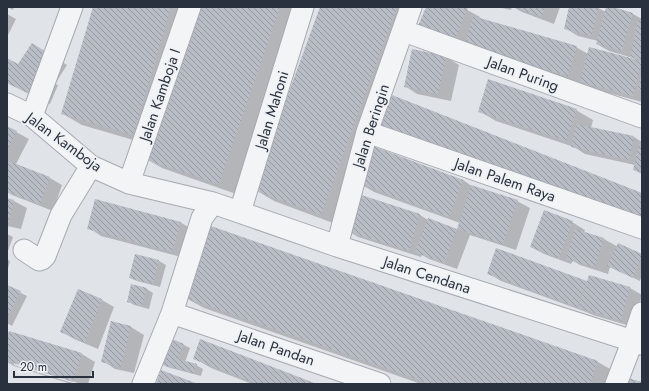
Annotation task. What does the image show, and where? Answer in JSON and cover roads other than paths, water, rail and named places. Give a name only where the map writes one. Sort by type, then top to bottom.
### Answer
[{"type":"street","points":[[32,116],[72,7]]},
{"type":"street","name":"Jalan Kamboja I","points":[[129,183],[190,7]]},
{"type":"street","name":"Jalan Mahoni","points":[[240,212],[303,7]]},
{"type":"street","name":"Jalan Beringin","points":[[337,246],[367,132],[404,31],[411,7]]},
{"type":"street","name":"Jalan Puring","points":[[404,31],[642,117]]},
{"type":"street","name":"Jalan Kamboja","points":[[7,104],[32,116],[91,166],[129,183],[213,203]]},
{"type":"street","name":"Jalan Palem Raya","points":[[367,132],[642,228]]},
{"type":"street","points":[[24,250],[39,260],[45,256],[61,215],[91,166]]},
{"type":"street","points":[[142,384],[172,313],[202,218],[213,203]]},
{"type":"street","name":"Jalan Cendana","points":[[213,203],[337,246],[638,342]]},
{"type":"street","name":"Jalan Pandan","points":[[172,313],[380,384]]},
{"type":"street","points":[[616,384],[638,342],[642,313]]}]
